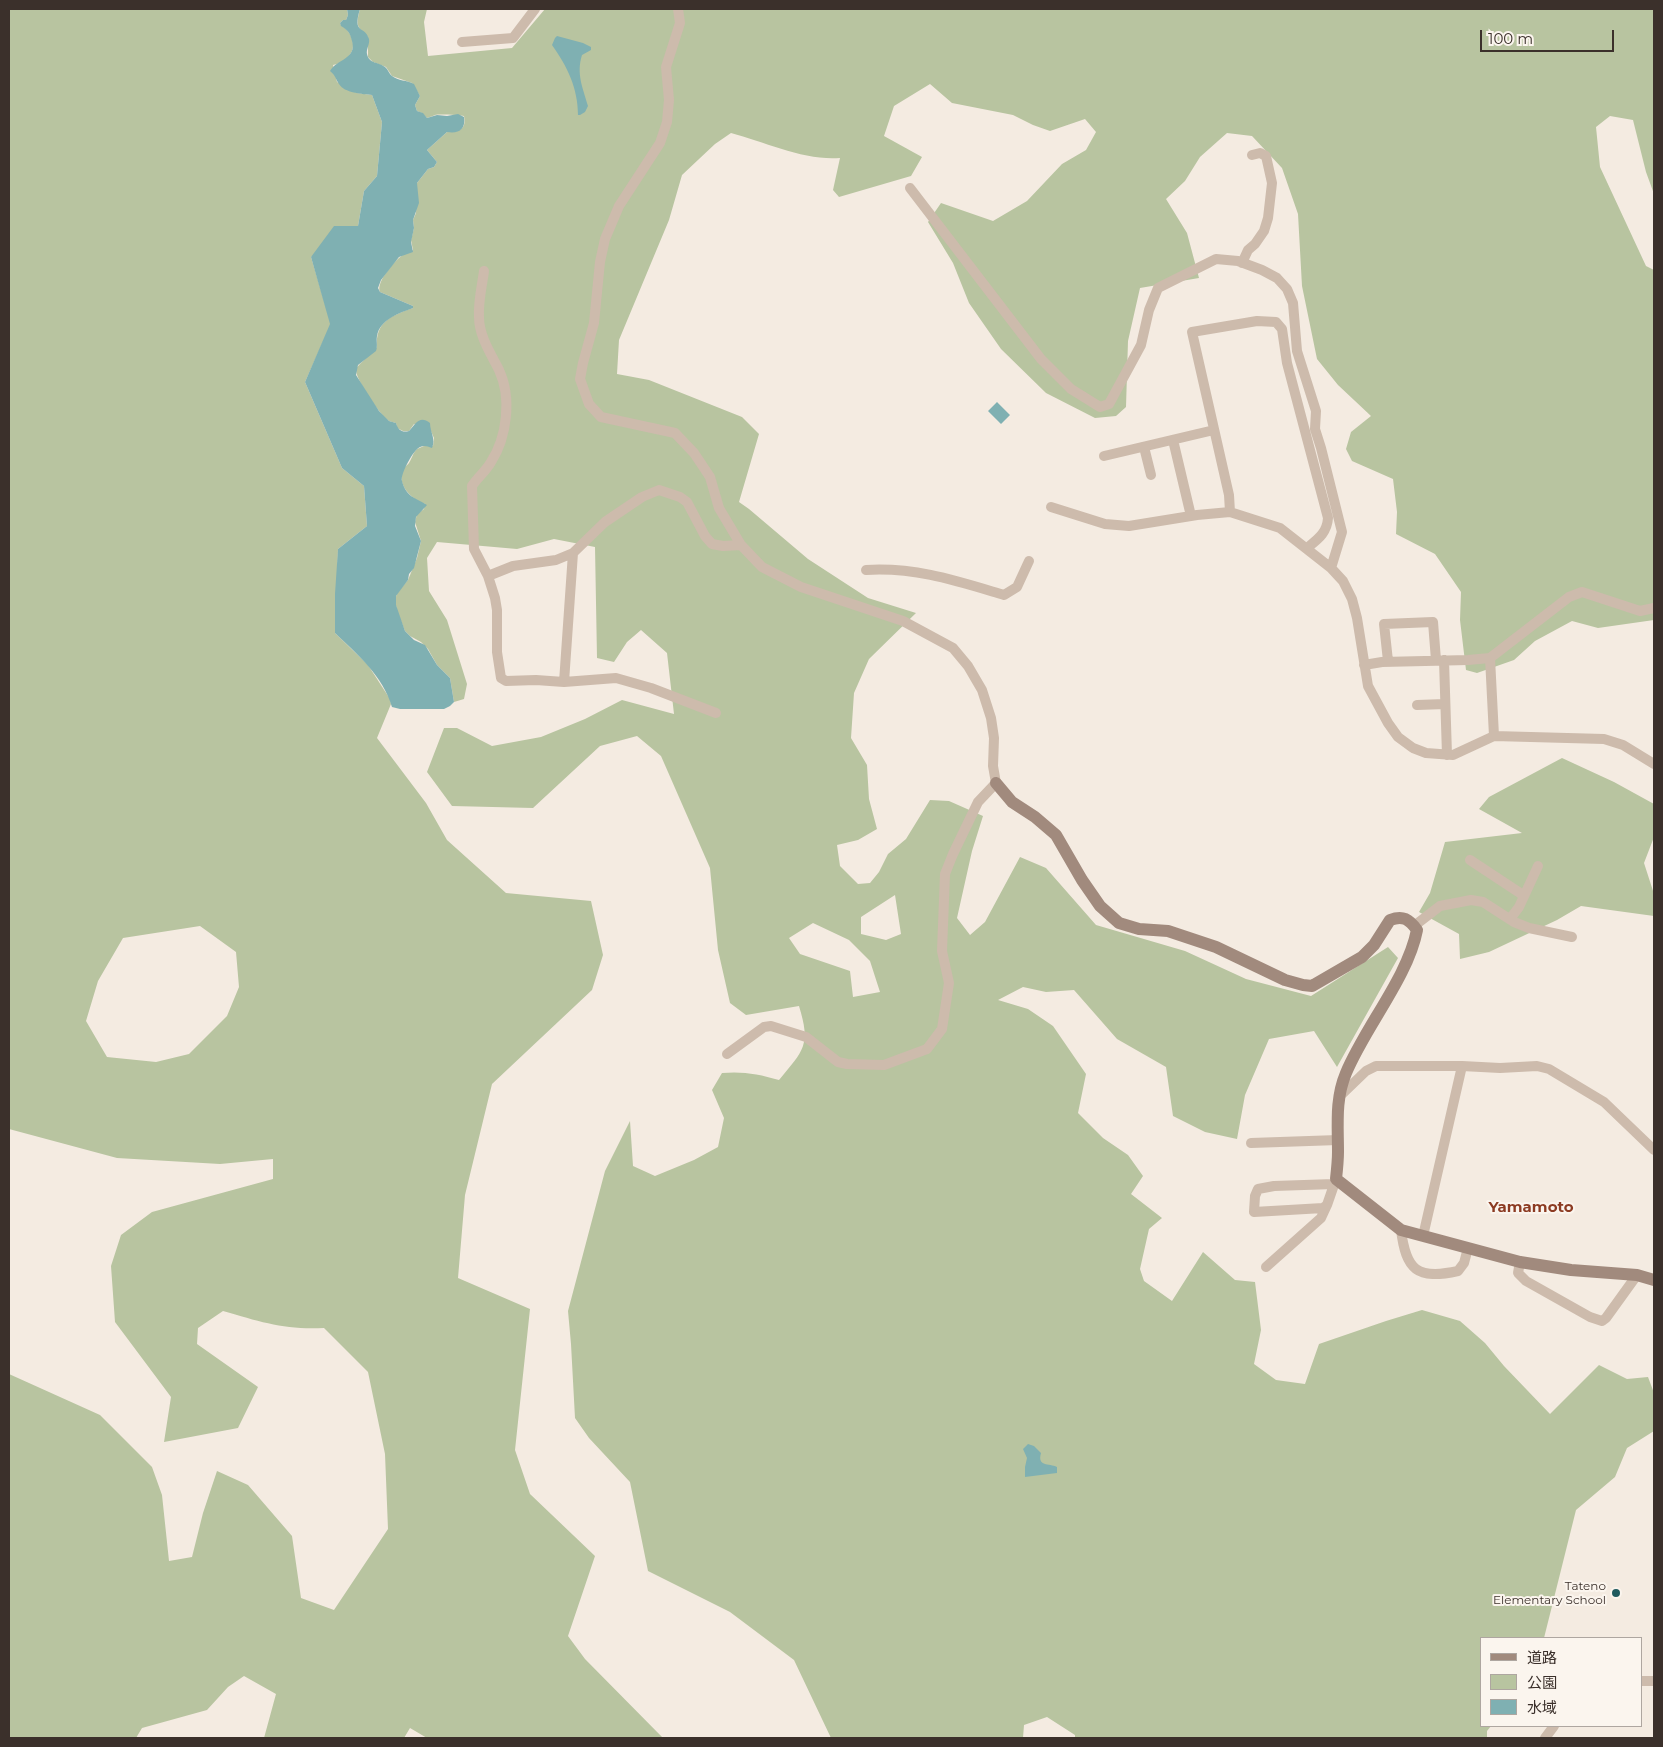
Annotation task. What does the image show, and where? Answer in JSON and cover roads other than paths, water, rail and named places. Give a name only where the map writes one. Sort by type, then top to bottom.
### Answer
[{"type":"street","points":[[462,42],[512,38],[534,9]]},
{"type":"street","points":[[678,9],[680,23],[666,67],[669,100],[667,122],[660,143],[619,206],[605,239],[600,262],[594,323],[580,380],[589,404],[601,417],[676,433],[694,453],[710,476],[719,508],[741,545],[762,567],[801,588],[903,621],[953,648],[968,666],[984,697],[991,718],[994,738],[992,766],[996,783],[1012,802],[1035,817],[1056,835],[1082,880],[1100,906],[1119,922],[1139,928],[1168,931],[1216,947],[1285,980],[1303,986],[1312,986],[1362,957],[1374,945],[1390,920],[1398,917],[1410,922],[1417,930],[1414,944],[1398,979],[1346,1074],[1339,1098],[1337,1117],[1338,1154],[1335,1182],[1327,1205],[1321,1218],[1266,1267]]},
{"type":"street","points":[[1242,263],[1248,250],[1255,244],[1264,230],[1271,195],[1272,182],[1266,156],[1260,153],[1252,155]]},
{"type":"street","points":[[910,188],[1040,359],[1075,392],[1100,407],[1109,404],[1140,345],[1149,310],[1158,288],[1216,259],[1242,263],[1277,278],[1287,289],[1293,303],[1298,351],[1316,411],[1314,429],[1321,448],[1342,532],[1331,568]]},
{"type":"street","points":[[484,271],[479,318],[482,334],[502,378],[506,396],[505,422],[499,444],[491,463],[472,486],[474,549],[488,576],[497,610],[501,678],[506,681],[536,680],[564,682],[616,678],[651,688],[716,712]]},
{"type":"street","points":[[1230,512],[1229,494],[1192,332],[1257,321],[1276,322],[1282,329],[1287,363],[1328,518],[1327,528],[1307,548]]},
{"type":"street","points":[[1104,456],[1214,430]]},
{"type":"street","points":[[1173,440],[1191,516]]},
{"type":"street","points":[[1144,447],[1151,475]]},
{"type":"street","points":[[488,576],[513,566],[556,560],[573,553],[605,522],[642,497],[659,490],[680,497],[687,502],[705,536],[712,544],[723,546],[741,545]]},
{"type":"street","points":[[1051,507],[1104,524],[1129,526],[1230,512],[1280,528],[1307,548],[1343,580],[1352,599],[1357,618],[1368,686],[1388,723],[1398,737],[1413,748],[1426,753],[1453,755],[1494,736],[1604,739],[1624,745],[1654,764]]},
{"type":"street","points":[[564,682],[573,553]]},
{"type":"street","points":[[866,570],[891,568],[940,576],[1004,595],[1017,587],[1029,561]]},
{"type":"street","points":[[1364,665],[1388,662],[1490,658],[1569,597],[1582,592],[1640,611],[1654,608]]},
{"type":"street","points":[[1388,662],[1384,624],[1433,622],[1445,704],[1447,755]]},
{"type":"street","points":[[1490,658],[1494,736]]},
{"type":"street","points":[[1417,705],[1445,704]]},
{"type":"street","points":[[727,1054],[764,1028],[771,1026],[806,1037],[838,1062],[846,1064],[884,1065],[927,1049],[942,1030],[949,983],[942,951],[946,874],[953,854],[978,802],[996,783]]},
{"type":"street","points":[[1470,860],[1523,895]]},
{"type":"street","points":[[1510,920],[1538,866]]},
{"type":"street","points":[[1414,926],[1440,906],[1471,900],[1483,902],[1510,920],[1529,928],[1572,937]]},
{"type":"street","points":[[1339,1098],[1366,1071],[1376,1066],[1500,1068],[1537,1066],[1549,1069],[1604,1102],[1654,1150]]},
{"type":"street","points":[[1423,1236],[1462,1066]]},
{"type":"street","points":[[1251,1143],[1338,1140]]},
{"type":"street","points":[[1327,1205],[1323,1208],[1254,1212],[1255,1196],[1258,1189],[1274,1186],[1335,1182],[1401,1230],[1520,1262],[1571,1270],[1637,1275],[1654,1280]]},
{"type":"street","points":[[1401,1230],[1403,1249],[1408,1260],[1416,1270],[1430,1275],[1458,1271],[1464,1263],[1468,1248]]},
{"type":"street","points":[[1520,1262],[1518,1273],[1526,1281],[1591,1318],[1602,1321],[1637,1275]]},
{"type":"street","points":[[1545,1738],[1553,1727]]},
{"type":"water","points":[[347,9],[360,9],[357,23],[369,39],[367,52],[370,60],[383,65],[394,78],[414,84],[420,96],[415,105],[417,111],[423,113],[427,118],[437,115],[458,114],[464,117],[464,125],[458,132],[447,132],[427,150],[437,162],[434,167],[428,169],[417,183],[419,203],[413,220],[414,228],[411,242],[413,252],[399,257],[381,280],[378,288],[380,292],[413,306],[413,308],[391,317],[382,325],[377,336],[376,351],[358,365],[356,375],[379,411],[389,421],[396,423],[404,432],[409,431],[421,420],[430,423],[432,448],[421,446],[414,452],[402,478],[406,491],[415,499],[427,505],[416,517],[415,526],[421,541],[414,568],[396,596],[396,605],[405,631],[414,640],[425,645],[437,665],[450,678],[454,702],[444,709],[400,709],[392,707],[376,676],[360,657],[335,633],[338,549],[367,526],[364,486],[342,468],[305,382],[330,324],[311,257],[334,226],[358,226],[364,191],[377,176],[382,122],[372,95],[354,93],[341,87],[330,71],[352,52],[353,47],[350,36],[340,23],[346,20],[348,15]]},
{"type":"water","points":[[557,36],[591,47],[591,50],[582,55],[580,62],[581,81],[588,106],[585,112],[580,115],[578,115],[576,96],[571,78],[552,45]]},
{"type":"water","points":[[997,402],[1010,415],[1001,424],[988,411]]},
{"type":"water","points":[[1028,1444],[1034,1446],[1041,1453],[1042,1463],[1057,1467],[1057,1473],[1025,1477],[1027,1458],[1023,1449]]},
{"type":"place","name":"Tateno Elementary School","points":[[1616,1593]]},
{"type":"district","name":"Yamamoto","points":[[1531,1208]]}]
